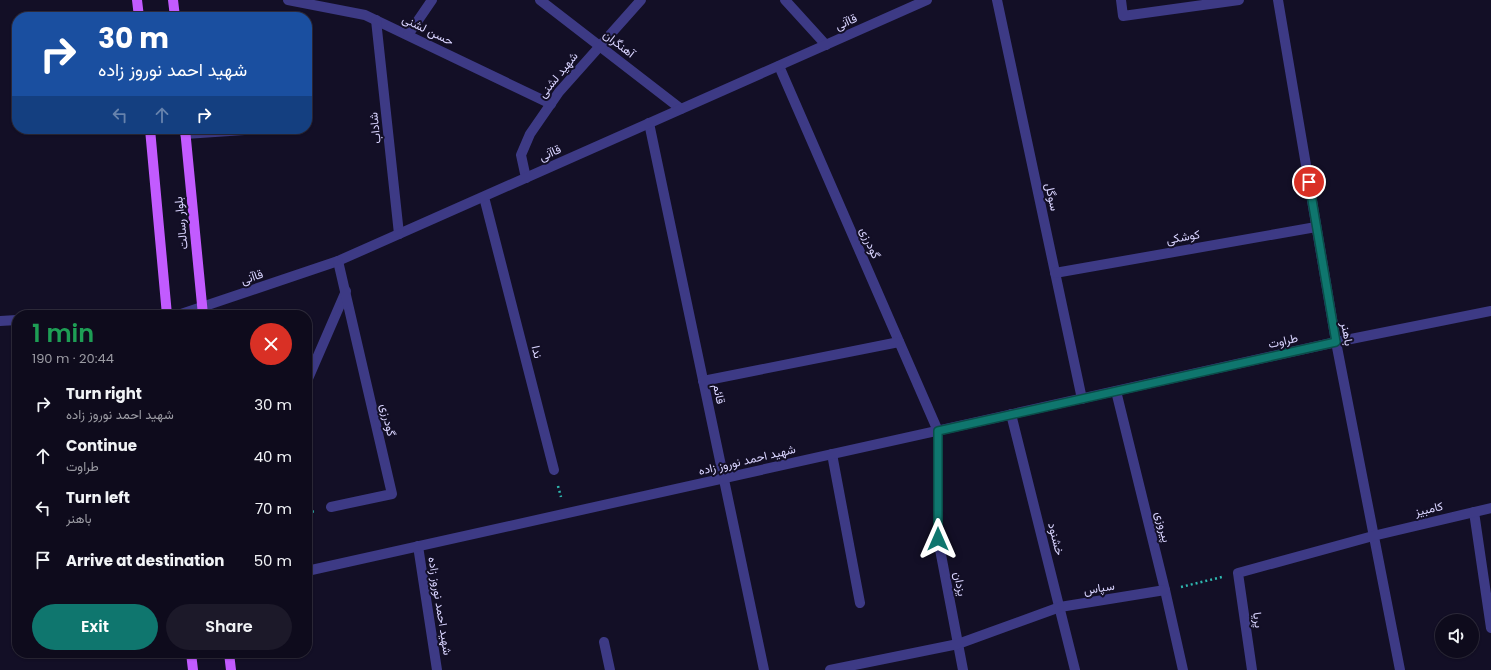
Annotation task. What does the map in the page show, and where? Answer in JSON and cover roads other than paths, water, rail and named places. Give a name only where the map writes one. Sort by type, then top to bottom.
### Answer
[{"type":"main road","points":[[137,0],[138,12]]},
{"type":"main road","points":[[173,0],[174,12]]},
{"type":"main road","name":"بلوار رسالت","points":[[150,134],[167,310]]},
{"type":"main road","name":"بلوار رسالت","points":[[185,134],[203,310]]},
{"type":"main road","points":[[192,658],[193,670]]},
{"type":"main road","points":[[230,658],[232,670]]},
{"type":"street","name":"حسن لشنی","points":[[288,0],[365,15],[551,104]]},
{"type":"street","points":[[408,35],[432,0]]},
{"type":"street","name":"آهنگران","points":[[540,0],[681,109]]},
{"type":"street","name":"شهید لشنی","points":[[526,178],[521,156],[530,134],[558,92],[641,0]]},
{"type":"street","points":[[785,0],[826,45]]},
{"type":"street","name":"قاآنی","points":[[206,310],[338,261],[927,0]]},
{"type":"street","name":"سوگل","points":[[997,0],[1082,399]]},
{"type":"street","points":[[1121,0],[1123,16],[1239,0]]},
{"type":"street","name":"باهنر","points":[[1278,0],[1336,342],[1400,670]]},
{"type":"street","name":"شاداب","points":[[376,20],[399,234]]},
{"type":"street","name":"گودرزی","points":[[779,66],[938,431]]},
{"type":"street","name":"قائم","points":[[649,124],[764,670]]},
{"type":"street","name":"ندا","points":[[484,196],[554,470]]},
{"type":"street","name":"کوشکی","points":[[1055,273],[1316,227]]},
{"type":"street","name":"گودرزی","points":[[331,507],[392,494],[338,261]]},
{"type":"street","points":[[312,369],[346,291]]},
{"type":"street","name":"طراوت","points":[[1082,399],[1336,342],[1491,311]]},
{"type":"street","points":[[0,321],[12,320]]},
{"type":"street","points":[[703,381],[899,342]]},
{"type":"street","name":"پیروزی","points":[[1116,391],[1166,590],[1183,670]]},
{"type":"street","name":"شهید احمد نوروز زاده","points":[[312,570],[1082,399]]},
{"type":"street","name":"خشنود","points":[[1011,414],[1075,670]]},
{"type":"street","name":"یزدان","points":[[938,431],[938,539],[964,670]]},
{"type":"street","points":[[832,454],[860,603]]},
{"type":"street","name":"کامبیز","points":[[1374,536],[1491,508]]},
{"type":"street","points":[[1474,512],[1491,628]]},
{"type":"street","name":"پریا","points":[[1252,670],[1238,573],[1374,536]]},
{"type":"street","name":"شهید احمد نوروز زاده","points":[[418,546],[437,670]]},
{"type":"street","name":"سپاس","points":[[830,670],[958,644],[1060,608],[1166,590]]},
{"type":"street","points":[[604,642],[610,670]]}]
